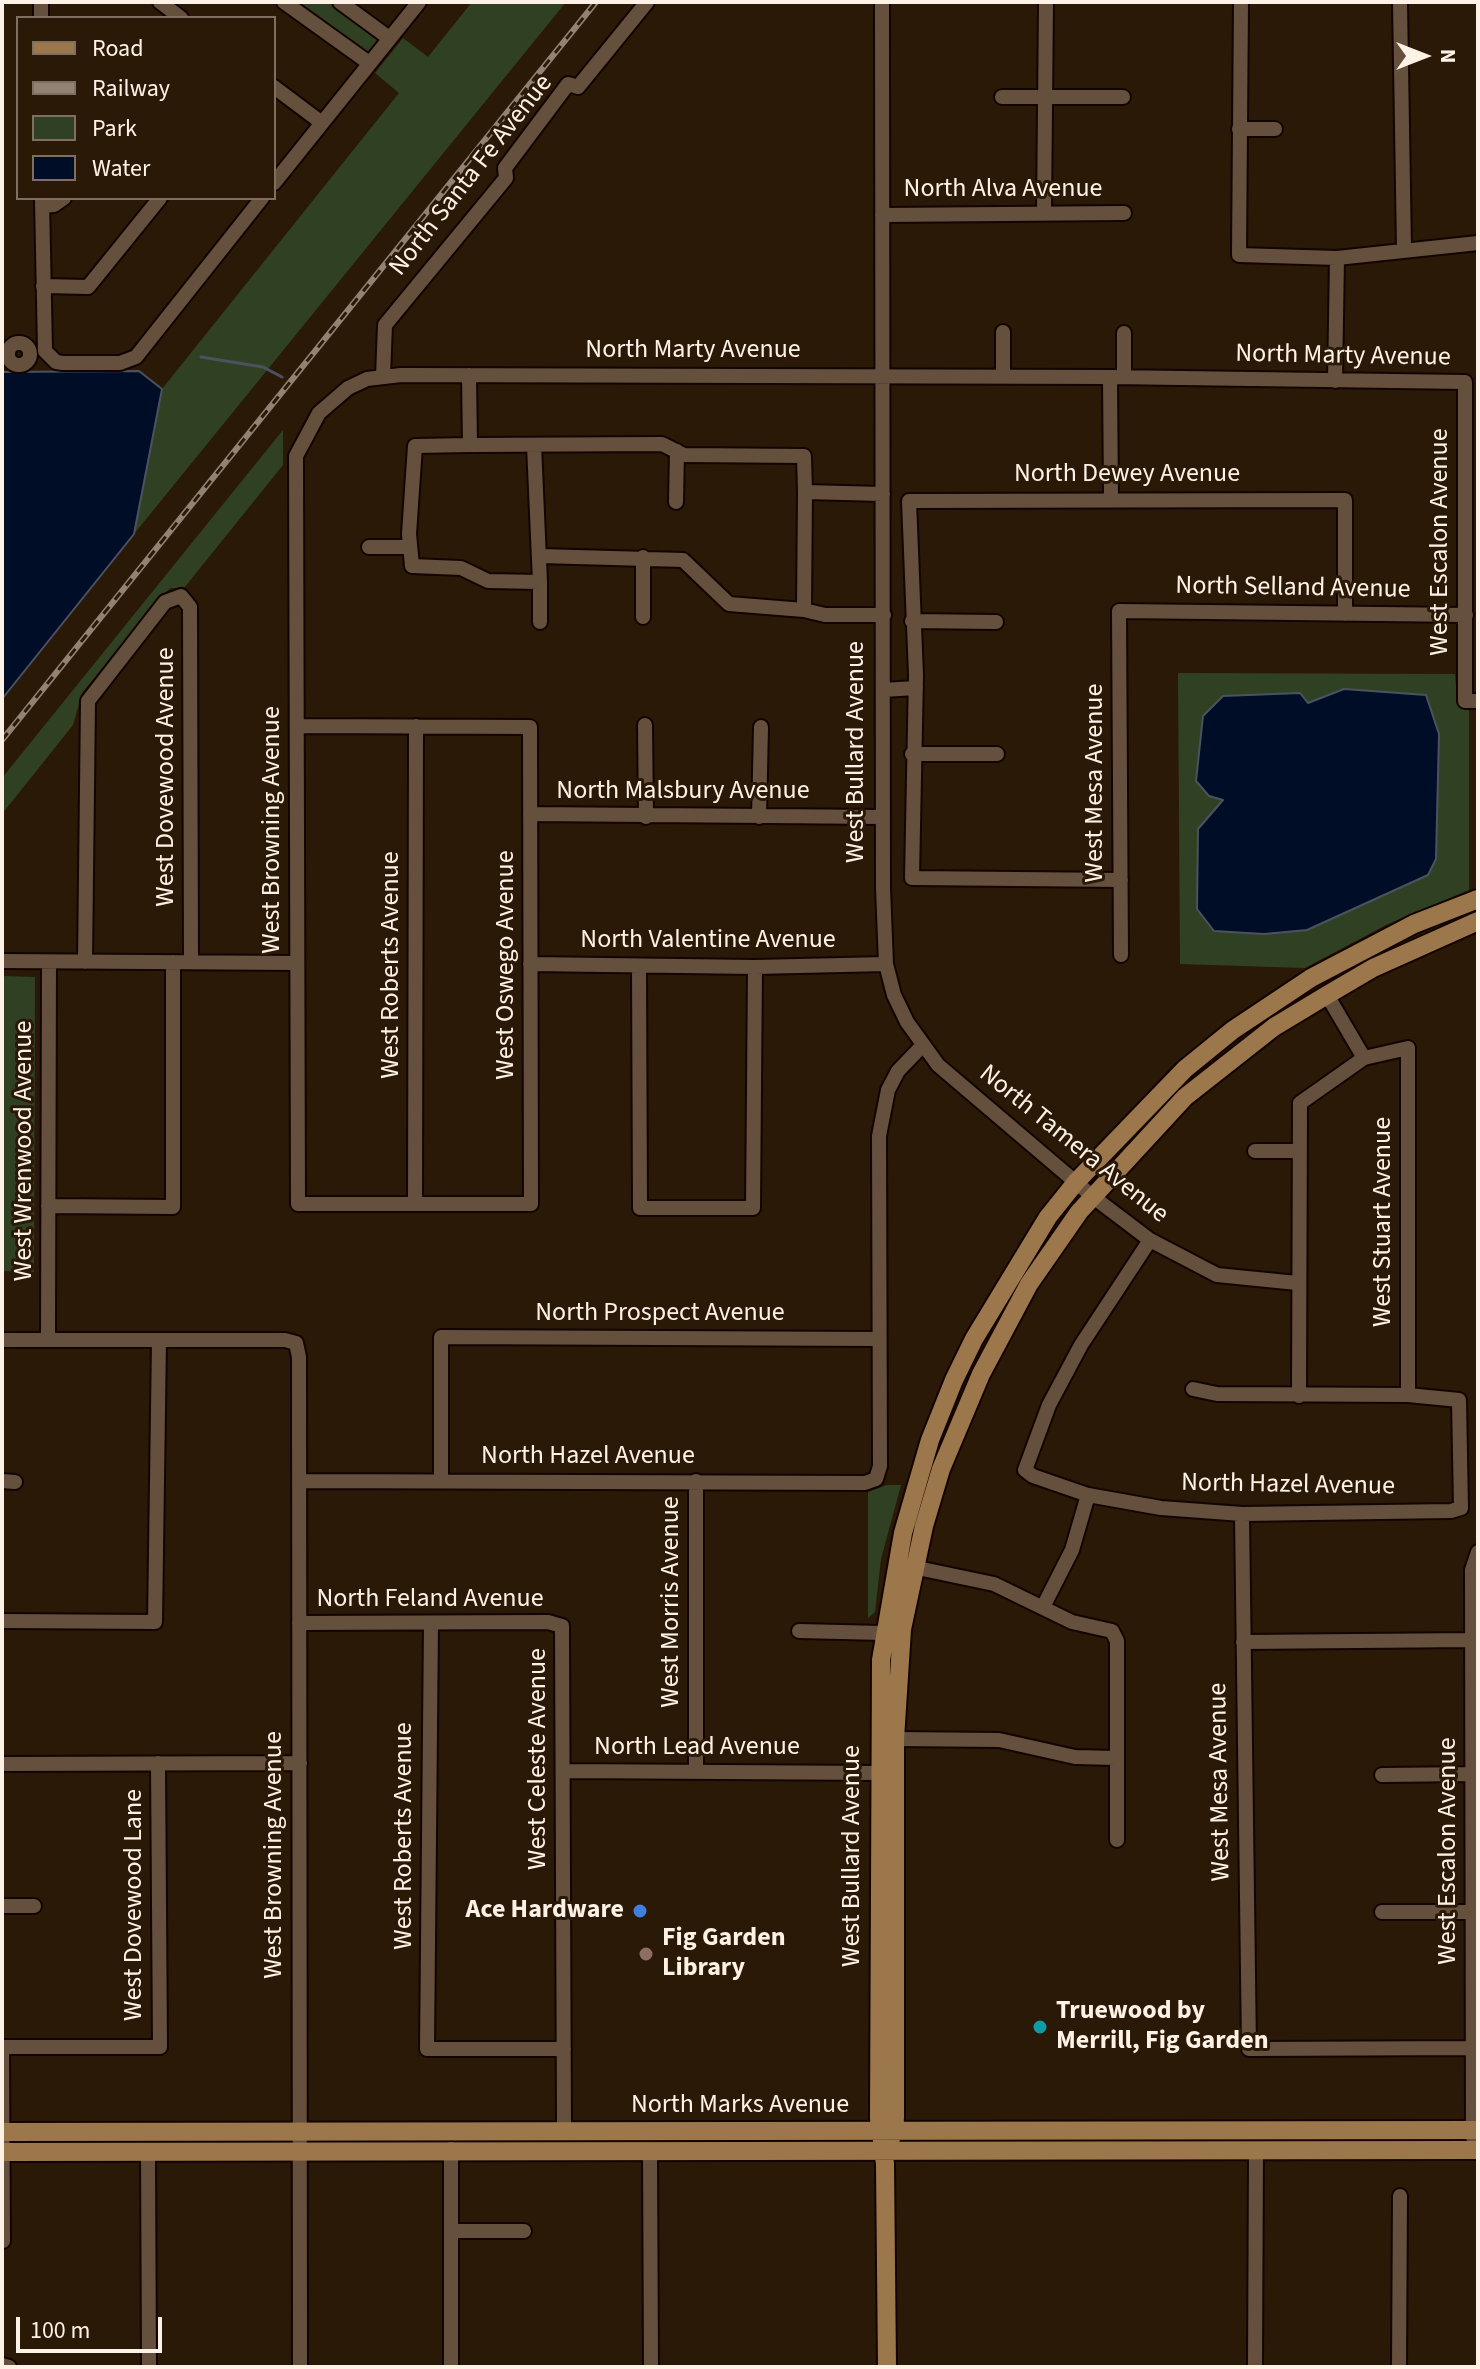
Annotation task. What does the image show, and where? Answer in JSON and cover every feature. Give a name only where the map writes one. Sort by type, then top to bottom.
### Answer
[{"type":"main road","points":[[905,1565],[930,1440],[954,1380],[1023,1255],[1076,1182],[1153,1100],[1233,1030],[1355,952],[1478,899]]},
{"type":"main road","points":[[905,1565],[981,1374],[1029,1284],[1092,1196],[1185,1097],[1274,1027],[1373,968],[1478,921]]},
{"type":"main road","name":"West Bullard Avenue","points":[[887,2367],[879,1773],[883,1633],[905,1565]]},
{"type":"main road","name":"West Bullard Avenue","points":[[886,2138],[895,1961],[895,1739],[905,1565]]},
{"type":"main road","points":[[883,1633],[890,1644],[891,1665],[898,1674]]},
{"type":"main road","points":[[882,1939],[886,1959],[895,1961]]},
{"type":"main road","name":"North Marks Avenue","points":[[2,2132],[451,2149],[642,2150],[886,2138],[1131,2131],[1476,2130]]},
{"type":"main road","points":[[498,2149],[510,2141],[551,2141],[564,2131]]},
{"type":"main road","name":"North Marks Avenue","points":[[2,2152],[148,2151],[300,2141],[564,2131],[886,2138],[1035,2150],[1476,2150]]},
{"type":"main road","points":[[1035,2150],[1046,2144],[1116,2140],[1131,2131]]},
{"type":"main road","points":[[642,2150],[642,2141],[665,2141],[680,2132]]},
{"type":"main road","points":[[1256,2151],[1266,2142],[1352,2139],[1359,2132]]},
{"type":"street","points":[[160,2],[178,16]]},
{"type":"street","points":[[284,2],[369,63]]},
{"type":"street","points":[[340,2],[389,38]]},
{"type":"street","points":[[276,180],[419,2]]},
{"type":"street","name":"North Santa Fe Avenue","points":[[383,376],[385,325],[506,178],[505,168],[568,84],[578,87],[647,2]]},
{"type":"street","name":"West Bullard Avenue","points":[[882,2],[886,964],[894,995],[922,1046]]},
{"type":"street","points":[[1044,212],[1046,2]]},
{"type":"street","points":[[1241,2],[1239,255],[1337,258],[1478,243]]},
{"type":"street","points":[[1400,2],[1404,250]]},
{"type":"street","points":[[276,88],[322,123]]},
{"type":"street","points":[[1002,97],[1123,97]]},
{"type":"street","points":[[1239,129],[1275,129]]},
{"type":"street","points":[[61,200],[54,205],[42,202],[43,336],[45,351],[50,358],[63,363],[120,363],[136,357],[260,200]]},
{"type":"street","points":[[43,286],[88,287],[158,200]]},
{"type":"street","name":"North Alva Avenue","points":[[882,215],[1124,213]]},
{"type":"street","points":[[1335,381],[1337,258]]},
{"type":"street","points":[[1003,332],[1003,376]]},
{"type":"street","points":[[1111,498],[1117,377],[1124,333]]},
{"type":"street","points":[[43,336],[9,349],[5,359],[19,365],[45,351]]},
{"type":"street","points":[[20,343],[29,349],[28,359]]},
{"type":"street","points":[[469,375],[470,445]]},
{"type":"street","name":"North Marty Avenue","points":[[383,376],[1003,376],[1465,382]]},
{"type":"street","name":"West Browning Avenue","points":[[383,376],[367,379],[333,399],[307,431],[296,456],[298,1204],[415,1204]]},
{"type":"street","name":"West Escalon Avenue","points":[[1465,382],[1466,615],[1472,701]]},
{"type":"street","points":[[540,582],[488,581],[461,568],[412,566],[410,547],[415,446],[662,444],[684,455],[804,456],[804,610]]},
{"type":"street","points":[[534,445],[540,622]]},
{"type":"street","points":[[676,502],[677,451]]},
{"type":"street","points":[[805,492],[883,494]]},
{"type":"street","name":"North Dewey Avenue","points":[[912,621],[909,501],[1111,498],[1345,500],[1345,614]]},
{"type":"street","points":[[369,547],[410,547]]},
{"type":"street","points":[[540,556],[683,560],[729,604],[804,610],[825,615],[884,615]]},
{"type":"street","points":[[643,557],[643,617]]},
{"type":"street","name":"West Dovewood Avenue","points":[[85,962],[88,701],[165,602],[181,596],[190,607],[191,962]]},
{"type":"street","name":"North Selland Avenue","points":[[1119,611],[1466,615]]},
{"type":"street","name":"West Mesa Avenue","points":[[1119,611],[1121,955]]},
{"type":"street","points":[[996,622],[912,621],[916,688],[912,754],[912,878],[1121,880]]},
{"type":"street","points":[[883,690],[916,688]]},
{"type":"street","points":[[645,725],[646,817]]},
{"type":"street","points":[[297,726],[416,726]]},
{"type":"street","name":"West Oswego Avenue","points":[[415,1204],[531,1204],[530,727],[416,726]]},
{"type":"street","name":"West Roberts Avenue","points":[[415,1204],[416,726]]},
{"type":"street","points":[[759,817],[761,727]]},
{"type":"street","points":[[912,754],[997,754]]},
{"type":"street","name":"North Malsbury Avenue","points":[[530,814],[883,817]]},
{"type":"street","points":[[2,961],[297,963]]},
{"type":"street","name":"West Wrenwood Avenue","points":[[48,1340],[49,962]]},
{"type":"street","points":[[48,1206],[173,1207],[173,962]]},
{"type":"street","name":"North Valentine Avenue","points":[[530,964],[755,967],[886,964]]},
{"type":"street","points":[[639,966],[640,1208],[753,1208],[755,967]]},
{"type":"street","points":[[1299,1396],[1297,1151],[1300,1103],[1364,1058],[1327,995]]},
{"type":"street","points":[[879,1339],[882,1111],[898,1071],[922,1046]]},
{"type":"street","name":"North Tamera Avenue","points":[[922,1046],[938,1065],[1092,1196],[1150,1240],[1217,1275],[1297,1283]]},
{"type":"street","name":"West Stuart Avenue","points":[[1364,1058],[1408,1048],[1408,1395]]},
{"type":"street","points":[[1255,1151],[1297,1151]]},
{"type":"street","name":"North Hazel Avenue","points":[[1150,1240],[1081,1345],[1049,1405],[1025,1470],[1033,1476],[1088,1495],[1161,1508],[1242,1514],[1451,1511],[1461,1508],[1459,1400],[1408,1395]]},
{"type":"street","name":"North Prospect Avenue","points":[[441,1481],[441,1337],[879,1339]]},
{"type":"street","name":"North Hazel Avenue","points":[[299,1481],[865,1483],[876,1479],[880,1466],[879,1339]]},
{"type":"street","points":[[2,1340],[159,1340],[155,1622],[2,1621]]},
{"type":"street","name":"West Browning Avenue","points":[[159,1340],[285,1340],[296,1343],[299,1357],[300,2367]]},
{"type":"street","points":[[1193,1389],[1217,1394],[1408,1395]]},
{"type":"street","name":"West Morris Avenue","points":[[696,1481],[696,1771]]},
{"type":"street","points":[[1043,1607],[1072,1550],[1088,1495]]},
{"type":"street","name":"West Mesa Avenue","points":[[1242,1514],[1249,2049],[1474,2048]]},
{"type":"street","name":"West Escalon Avenue","points":[[1476,2150],[1472,1570],[1478,1552]]},
{"type":"street","points":[[905,1565],[994,1584],[1072,1622],[1112,1631],[1117,1641],[1117,1840]]},
{"type":"street","name":"North Feland Avenue","points":[[299,1623],[548,1622],[562,1626]]},
{"type":"street","name":"West Roberts Avenue","points":[[431,1623],[427,2049],[564,2049]]},
{"type":"street","name":"West Celeste Avenue","points":[[562,1626],[564,2131]]},
{"type":"street","points":[[799,1631],[883,1633]]},
{"type":"street","points":[[1243,1642],[1473,1640]]},
{"type":"street","points":[[895,1739],[999,1740],[1075,1757],[1116,1758]]},
{"type":"street","name":"West Dovewood Lane","points":[[2,2047],[160,2047],[158,1763]]},
{"type":"street","points":[[2,1764],[300,1763]]},
{"type":"street","name":"North Lead Avenue","points":[[564,1771],[879,1773]]},
{"type":"street","points":[[1382,1775],[1473,1774]]},
{"type":"street","points":[[2,1906],[34,1906]]},
{"type":"street","points":[[1382,1912],[1473,1912]]},
{"type":"street","points":[[2,2047],[3,2241]]},
{"type":"street","points":[[451,2149],[451,2367]]},
{"type":"street","points":[[642,2150],[651,2367]]},
{"type":"street","points":[[148,2151],[149,2367]]},
{"type":"street","points":[[1255,2367],[1256,2151]]},
{"type":"street","points":[[1399,2367],[1400,2196]]},
{"type":"street","points":[[452,2231],[524,2231]]},
{"type":"green space","points":[[297,2],[330,2],[377,38],[378,44],[371,52],[365,53]]},
{"type":"green space","points":[[472,2],[566,2],[134,534],[162,389],[399,93],[375,73],[403,38],[428,57]]},
{"type":"green space","points":[[283,430],[283,465],[184,588],[171,588],[161,596],[82,693],[73,725],[2,814],[2,778]]},
{"type":"green space","points":[[1178,673],[1455,674],[1457,698],[1469,711],[1469,890],[1386,925],[1305,968],[1180,964]]},
{"type":"green space","points":[[2,976],[35,977],[34,1272],[2,1271]]},
{"type":"green space","points":[[887,1485],[901,1485],[881,1559],[875,1612],[868,1618],[868,1492]]},
{"type":"water","points":[[139,371],[162,389],[134,534],[2,699],[2,372]]},
{"type":"water","points":[[1344,689],[1426,695],[1439,734],[1436,859],[1428,875],[1307,930],[1264,934],[1214,931],[1197,909],[1198,829],[1223,800],[1209,796],[1196,781],[1203,716],[1223,696],[1300,693],[1308,703]]},
{"type":"waterway","points":[[201,357],[263,367],[282,377]]},
{"type":"railway","points":[[2,740],[596,2]]},
{"type":"place","name":"Ace Hardware","points":[[640,1911]]},
{"type":"place","name":"Fig Garden Library","points":[[646,1954]]},
{"type":"place","name":"Truewood by Merrill, Fig Garden","points":[[1040,2027]]}]
